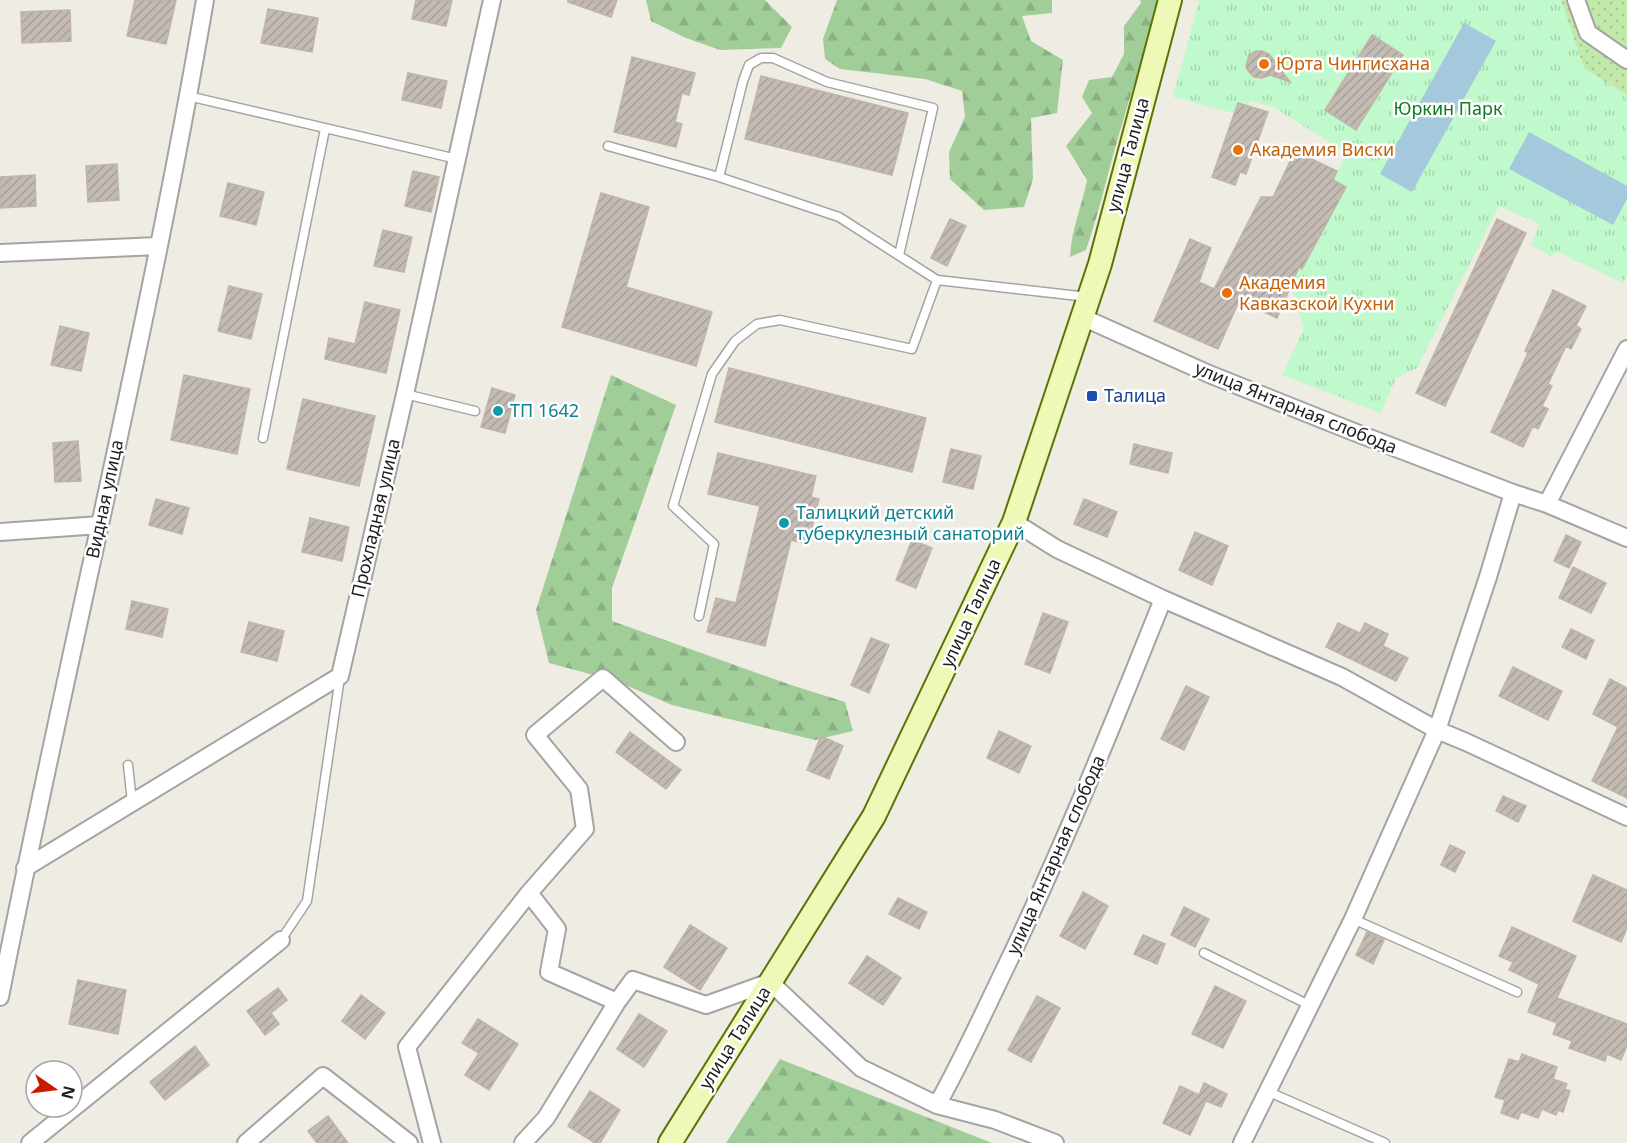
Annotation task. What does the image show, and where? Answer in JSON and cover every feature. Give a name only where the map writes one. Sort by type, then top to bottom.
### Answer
[{"type":"street","name":"Видная улица","points":[[0,997],[25,868],[158,246],[205,0]]},
{"type":"street","name":"Прохладная улица","points":[[340,676],[492,0]]},
{"type":"street","name":"улица Талица","points":[[670,1143],[874,816],[1014,522],[1103,252],[1170,0]]},
{"type":"street","points":[[1576,0],[1588,33],[1627,60]]},
{"type":"street","points":[[0,253],[158,246]]},
{"type":"street","name":"улица Янтарная слобода","points":[[1085,307],[1209,374],[1513,493],[1547,504],[1627,538]]},
{"type":"street","points":[[1547,504],[1627,349]]},
{"type":"street","points":[[1242,1143],[1353,919],[1437,730],[1488,577],[1513,493]]},
{"type":"street","points":[[1014,522],[1057,549],[1163,599],[1342,677],[1437,730],[1627,818]]},
{"type":"street","points":[[0,532],[100,525]]},
{"type":"street","name":"улица Янтарная слобода","points":[[938,1105],[1041,894],[1116,718],[1163,599]]},
{"type":"street","points":[[25,868],[340,676]]},
{"type":"street","points":[[432,1143],[407,1047],[529,893],[585,829],[579,789],[535,735],[603,678],[676,742]]},
{"type":"street","points":[[529,893],[557,929],[549,972],[617,1002]]},
{"type":"street","points":[[30,1143],[281,940]]},
{"type":"street","points":[[523,1143],[546,1118],[617,1002],[633,980],[706,1005],[770,982],[861,1068],[938,1105],[995,1120],[1055,1143]]},
{"type":"street","points":[[246,1143],[323,1076],[410,1143]]},
{"type":"lane","points":[[719,177],[743,81],[749,65],[761,58],[772,58],[827,82],[933,108],[898,255]]},
{"type":"lane","points":[[188,96],[457,159]]},
{"type":"lane","points":[[263,438],[325,129]]},
{"type":"lane","points":[[608,146],[719,177],[839,217],[937,280],[1085,307]]},
{"type":"lane","points":[[699,616],[714,544],[673,506],[712,374],[735,341],[757,324],[780,320],[912,350],[937,280]]},
{"type":"lane","points":[[405,394],[475,411]]},
{"type":"lane","points":[[281,940],[307,901],[340,676]]},
{"type":"lane","points":[[128,765],[132,802]]},
{"type":"lane","points":[[1353,919],[1517,992]]},
{"type":"lane","points":[[1204,953],[1311,1006]]},
{"type":"lane","points":[[1269,1092],[1385,1143]]},
{"type":"green space","points":[[646,0],[765,0],[792,27],[781,48],[720,50],[686,38],[651,21]]},
{"type":"green space","points":[[837,0],[1052,0],[1052,13],[1022,16],[1031,41],[1063,60],[1057,113],[1031,118],[1033,179],[1024,207],[984,210],[950,179],[949,152],[965,117],[962,91],[925,79],[840,69],[825,59],[823,39]]},
{"type":"green space","points":[[1140,0],[1160,0],[1086,250],[1070,257],[1072,237],[1087,180],[1066,146],[1092,113],[1082,97],[1089,80],[1112,77],[1124,54],[1124,26],[1141,3]]},
{"type":"green space","name":"Юркин Парк","points":[[1199,0],[1561,0],[1584,68],[1627,95],[1627,274],[1623,283],[1558,252],[1550,256],[1531,245],[1540,224],[1499,206],[1417,368],[1396,378],[1381,413],[1282,375],[1304,328],[1291,285],[1285,282],[1293,264],[1303,268],[1345,188],[1333,180],[1347,153],[1273,107],[1250,100],[1245,116],[1173,97]]},
{"type":"green space","points":[[1561,0],[1627,0],[1627,95],[1584,68]]},
{"type":"green space","points":[[611,375],[676,405],[612,588],[612,621],[845,702],[853,731],[815,740],[672,705],[616,681],[549,663],[536,610]]},
{"type":"green space","points":[[780,1059],[992,1143],[726,1143]]},
{"type":"water","points":[[1464,23],[1496,41],[1412,192],[1380,174]]},
{"type":"water","points":[[1529,132],[1627,186],[1627,199],[1613,225],[1509,169]]},
{"type":"building","points":[[135,0],[176,0],[166,44],[127,36]]},
{"type":"building","points":[[416,0],[452,0],[446,26],[412,19]]},
{"type":"building","points":[[568,0],[617,0],[611,17],[568,2]]},
{"type":"building","points":[[268,9],[318,18],[312,52],[261,43]]},
{"type":"building","points":[[70,10],[71,41],[22,43],[21,12]]},
{"type":"building","points":[[1372,35],[1403,55],[1356,130],[1325,110]]},
{"type":"building","name":"Юрта Чингисхана","points":[[1256,51],[1269,54],[1290,82],[1270,75],[1262,78],[1254,77],[1246,67],[1249,55]]},
{"type":"building","points":[[632,57],[695,73],[689,95],[682,93],[675,122],[682,124],[676,147],[614,132]]},
{"type":"building","points":[[408,73],[447,81],[441,108],[402,100]]},
{"type":"building","points":[[761,76],[908,113],[892,175],[745,139]]},
{"type":"building","name":"Академия Виски","points":[[1238,103],[1268,112],[1246,174],[1240,172],[1235,185],[1212,177]]},
{"type":"building","points":[[1295,151],[1337,171],[1333,180],[1346,187],[1302,269],[1299,267],[1277,318],[1239,301],[1218,349],[1154,321],[1190,239],[1211,248],[1199,282],[1214,289],[1261,197],[1273,197]]},
{"type":"building","points":[[117,164],[119,200],[88,202],[86,166]]},
{"type":"building","points":[[413,171],[439,177],[431,212],[405,206]]},
{"type":"building","points":[[35,175],[36,206],[0,208],[0,177]]},
{"type":"building","points":[[228,183],[264,192],[256,225],[220,216]]},
{"type":"building","points":[[601,193],[649,207],[626,287],[712,312],[696,366],[562,327]]},
{"type":"building","points":[[950,219],[966,226],[947,266],[931,258]]},
{"type":"building","points":[[1497,219],[1526,233],[1445,406],[1416,393]]},
{"type":"building","points":[[383,230],[412,237],[404,272],[374,266]]},
{"type":"building","points":[[229,286],[262,294],[251,339],[218,331]]},
{"type":"building","points":[[1553,290],[1586,306],[1576,326],[1581,329],[1571,349],[1566,346],[1548,384],[1552,386],[1542,406],[1548,409],[1538,429],[1533,426],[1523,447],[1491,432],[1528,353],[1525,351]]},
{"type":"building","points":[[365,302],[400,310],[386,373],[325,359],[329,338],[355,344]]},
{"type":"building","points":[[60,326],[89,333],[81,371],[51,365]]},
{"type":"building","points":[[729,368],[926,418],[912,472],[715,422]]},
{"type":"building","points":[[184,375],[250,389],[237,454],[171,440]]},
{"type":"building","name":"ТП 1642","points":[[492,388],[515,395],[505,433],[481,427]]},
{"type":"building","points":[[303,399],[375,416],[359,486],[287,469]]},
{"type":"building","points":[[78,441],[81,481],[55,482],[53,443]]},
{"type":"building","points":[[1134,444],[1172,453],[1168,473],[1130,464]]},
{"type":"building","points":[[951,449],[981,456],[973,489],[943,482]]},
{"type":"building","points":[[718,453],[816,476],[811,497],[819,499],[808,544],[791,540],[765,646],[707,632],[716,598],[736,603],[760,506],[708,494]]},
{"type":"building","points":[[156,499],[189,508],[182,534],[149,525]]},
{"type":"building","points":[[1084,499],[1117,512],[1107,537],[1074,524]]},
{"type":"building","points":[[310,518],[349,527],[342,561],[302,552]]},
{"type":"building","points":[[1195,532],[1228,546],[1212,585],[1179,570]]},
{"type":"building","points":[[1566,535],[1581,542],[1569,568],[1554,561]]},
{"type":"building","points":[[912,540],[932,548],[916,588],[896,580]]},
{"type":"building","points":[[1573,567],[1606,583],[1591,613],[1559,598]]},
{"type":"building","points":[[132,601],[168,609],[162,637],[126,629]]},
{"type":"building","points":[[1043,613],[1068,622],[1050,673],[1025,664]]},
{"type":"building","points":[[249,622],[284,631],[277,661],[241,652]]},
{"type":"building","points":[[1338,623],[1360,633],[1365,623],[1388,634],[1383,646],[1408,658],[1396,681],[1326,647]]},
{"type":"building","points":[[1571,629],[1594,640],[1586,659],[1562,647]]},
{"type":"building","points":[[871,638],[889,645],[869,693],[851,685]]},
{"type":"building","points":[[1513,667],[1562,691],[1548,720],[1499,696]]},
{"type":"building","points":[[1610,679],[1627,688],[1627,798],[1592,781],[1618,727],[1593,714]]},
{"type":"building","points":[[1186,686],[1209,697],[1184,750],[1161,739]]},
{"type":"building","points":[[999,731],[1031,746],[1019,773],[987,758]]},
{"type":"building","points":[[630,732],[681,770],[666,789],[616,752]]},
{"type":"building","points":[[821,736],[843,746],[829,779],[807,770]]},
{"type":"building","points":[[1503,796],[1526,806],[1518,822],[1496,811]]},
{"type":"building","points":[[1450,845],[1465,852],[1455,872],[1441,865]]},
{"type":"building","points":[[1593,875],[1627,890],[1627,928],[1621,942],[1573,921]]},
{"type":"building","points":[[1083,892],[1108,906],[1085,949],[1060,936]]},
{"type":"building","points":[[898,898],[927,912],[919,929],[889,914]]},
{"type":"building","points":[[1184,907],[1209,919],[1195,947],[1171,935]]},
{"type":"building","points":[[690,925],[727,948],[700,990],[664,967]]},
{"type":"building","points":[[1512,927],[1576,956],[1557,998],[1627,1024],[1627,1045],[1621,1060],[1607,1054],[1605,1061],[1569,1048],[1572,1041],[1553,1034],[1557,1023],[1528,1012],[1539,984],[1509,970],[1513,962],[1499,956]]},
{"type":"building","points":[[1367,932],[1384,940],[1373,964],[1356,955]]},
{"type":"building","points":[[1143,935],[1165,944],[1157,964],[1134,954]]},
{"type":"building","points":[[867,956],[901,978],[883,1005],[849,983]]},
{"type":"building","points":[[78,980],[126,990],[118,1034],[69,1024]]},
{"type":"building","points":[[1215,986],[1246,1001],[1223,1048],[1192,1034]]},
{"type":"building","points":[[278,988],[287,1000],[271,1013],[279,1024],[265,1035],[247,1011]]},
{"type":"building","points":[[361,995],[385,1013],[365,1039],[342,1021]]},
{"type":"building","points":[[1037,996],[1060,1008],[1031,1062],[1008,1050]]},
{"type":"building","points":[[639,1014],[667,1031],[644,1067],[617,1049]]},
{"type":"building","points":[[478,1019],[518,1044],[489,1090],[465,1075],[479,1053],[462,1043]]},
{"type":"building","points":[[195,1046],[209,1065],[165,1100],[150,1082]]},
{"type":"building","points":[[1522,1054],[1557,1067],[1553,1079],[1567,1084],[1565,1089],[1570,1091],[1563,1112],[1558,1110],[1556,1115],[1542,1109],[1538,1118],[1521,1112],[1518,1119],[1501,1113],[1505,1100],[1495,1097],[1509,1059],[1519,1062]]},
{"type":"building","points":[[1204,1083],[1227,1094],[1221,1107],[1206,1101],[1190,1135],[1163,1123],[1180,1086],[1199,1095]]},
{"type":"building","points":[[590,1091],[620,1110],[600,1143],[595,1143],[568,1126]]},
{"type":"building","points":[[328,1116],[348,1143],[317,1143],[308,1131]]},
{"type":"place","name":"Юрта Чингисхана","points":[[1264,64]]},
{"type":"place","name":"Академия Виски","points":[[1238,150]]},
{"type":"place","name":"Академия Кавказской Кухни","points":[[1227,293]]},
{"type":"place","name":"Талица","points":[[1092,396]]},
{"type":"place","name":"ТП 1642","points":[[498,411]]},
{"type":"place","name":"Талицкий детский туберкулезный санаторий","points":[[784,523]]}]
